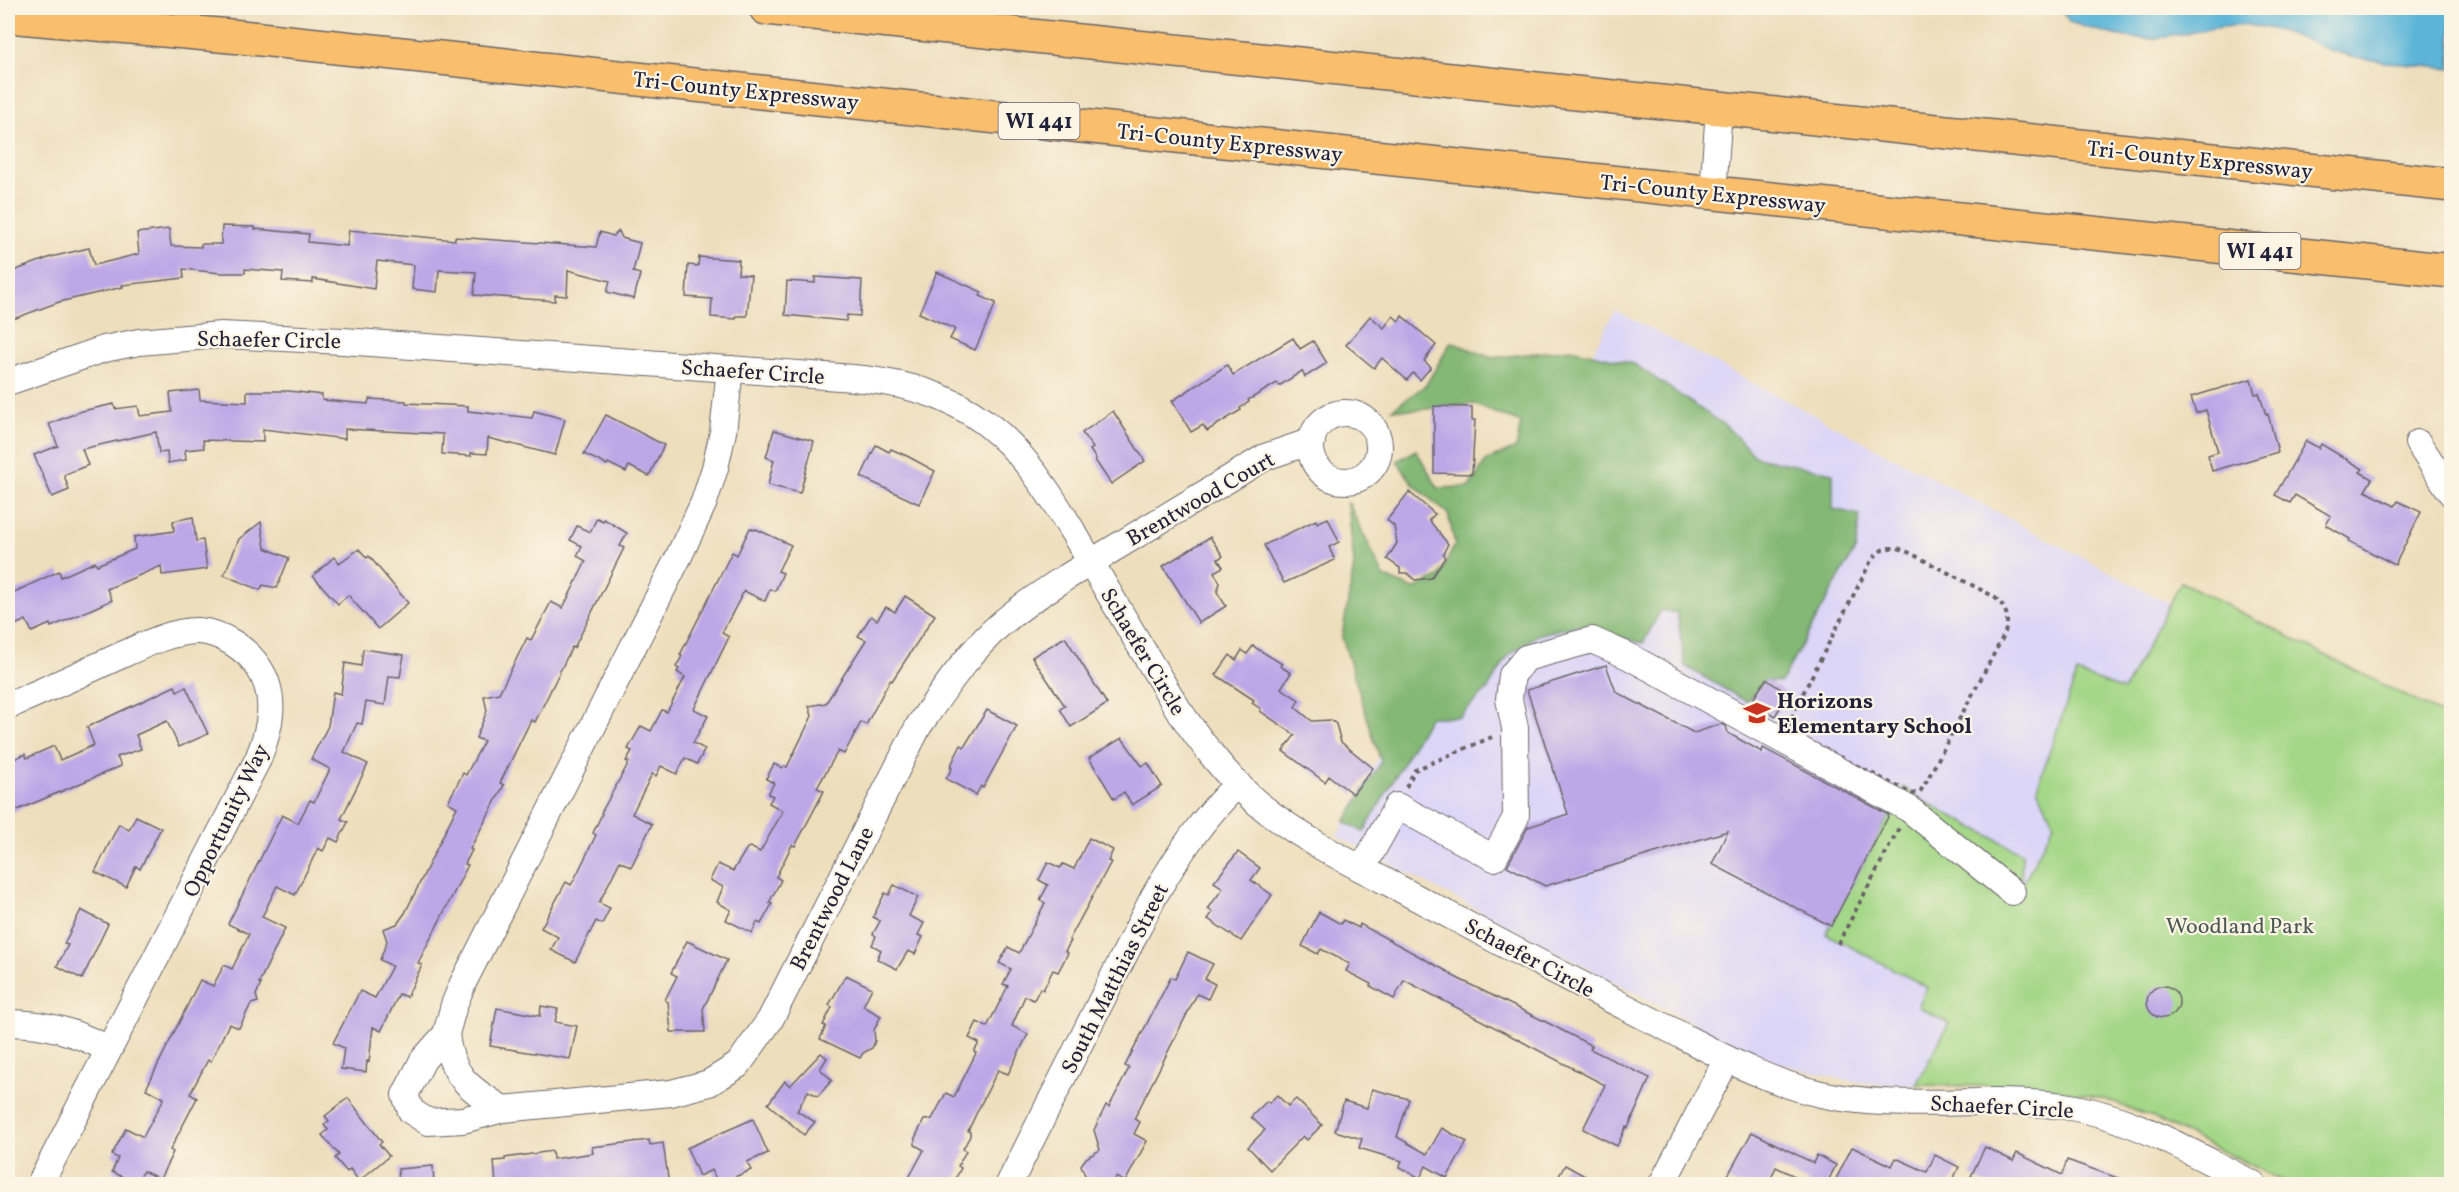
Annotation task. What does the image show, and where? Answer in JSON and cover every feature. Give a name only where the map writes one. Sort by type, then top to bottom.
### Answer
[{"type":"highway","name":"Tri-County Expressway","points":[[766,8],[2451,185]]},
{"type":"highway","name":"Tri-County Expressway","points":[[8,16],[286,42],[2451,271]]},
{"type":"street","points":[[1713,193],[1719,109]]},
{"type":"street","name":"Schaefer Circle","points":[[8,382],[104,349],[139,342],[221,335],[342,341],[878,380],[926,391],[950,400],[993,428],[1013,445],[1031,466],[1063,513],[1178,709],[1238,784],[1281,820],[1362,869],[1727,1059],[1774,1081],[1834,1096],[1883,1102],[2033,1103],[2096,1112],[2148,1131],[2253,1185]]},
{"type":"street","name":"Brentwood Lane","points":[[503,1109],[476,1094],[461,1079],[447,1049],[446,1034],[454,1005],[704,502],[723,432],[730,369]]},
{"type":"street","name":"Brentwood Court","points":[[1091,563],[1265,457],[1312,441]]},
{"type":"street","points":[[2418,443],[2451,494]]},
{"type":"street","name":"Brentwood Lane","points":[[446,1034],[423,1060],[405,1095],[411,1111],[428,1122],[463,1120],[503,1109],[671,1093],[709,1083],[738,1065],[770,1020],[918,727],[944,688],[991,633],[1036,597],[1091,563]]},
{"type":"street","name":"Opportunity Way","points":[[8,706],[148,644],[176,634],[199,631],[223,638],[242,649],[254,660],[263,674],[269,694],[270,728],[258,759],[40,1185]]},
{"type":"street","points":[[1362,869],[1397,806],[1494,858],[1516,817],[1515,728],[1509,699],[1512,675],[1526,658],[1592,640],[1628,656],[1911,802],[2012,892]]},
{"type":"street","name":"South Matthias Street","points":[[1009,1185],[1171,866],[1198,828],[1238,784]]},
{"type":"street","points":[[8,1023],[50,1026],[75,1033],[109,1049]]},
{"type":"street","points":[[1662,1185],[1727,1059]]},
{"type":"path","points":[[1838,944],[1911,802],[1922,790],[2004,635],[2007,620],[2003,605],[1991,595],[1910,553],[1898,548],[1889,548],[1882,550],[1872,559],[1794,711],[1790,727],[1799,736],[1911,802]]},
{"type":"path","points":[[1397,806],[1415,770],[1515,728]]},
{"type":"shaded area","name":"Horizons Elementary School","points":[[1615,310],[2170,604],[1916,1085],[1888,1085],[1843,1080],[1778,1063],[1716,1035],[1337,836]]},
{"type":"green space","points":[[1451,342],[1492,358],[1571,349],[1634,364],[1727,427],[1756,457],[1833,473],[1833,509],[1860,515],[1856,548],[1781,682],[1764,681],[1747,702],[1685,666],[1677,613],[1661,610],[1643,643],[1576,625],[1537,635],[1508,656],[1488,689],[1459,717],[1429,717],[1364,832],[1345,822],[1381,762],[1342,637],[1354,565],[1348,502],[1384,577],[1414,589],[1439,577],[1455,544],[1448,514],[1413,484],[1397,461],[1416,450],[1438,488],[1469,487],[1487,460],[1516,448],[1521,423],[1473,404],[1416,410],[1392,409],[1426,385]]},
{"type":"green space","name":"Woodland Park","points":[[2181,582],[2451,719],[2451,1184],[2289,1184],[2152,1117],[2101,1098],[2028,1087],[1916,1085],[1949,1023],[1918,1007],[1927,987],[1826,934],[1904,787],[1922,800],[2022,853],[2021,887],[2054,824],[2037,788],[2077,673],[2124,690]]},
{"type":"water","points":[[2061,8],[2451,8],[2451,69],[2377,61],[2347,55],[2285,33],[2255,26],[2219,27],[2159,38],[2125,37],[2069,22]]},
{"type":"building","points":[[222,226],[255,227],[255,229],[309,234],[308,242],[347,246],[349,230],[455,240],[455,237],[596,247],[600,232],[613,236],[619,231],[622,238],[640,243],[633,272],[640,274],[634,299],[607,292],[610,281],[568,270],[567,296],[555,295],[555,301],[474,295],[476,272],[439,270],[437,292],[412,289],[414,265],[377,261],[374,289],[313,279],[313,283],[282,281],[283,272],[245,269],[245,273],[221,273],[183,269],[184,278],[122,285],[123,287],[59,302],[8,321],[8,291],[12,290],[8,273],[51,257],[89,248],[94,265],[139,254],[137,233],[169,229],[171,246],[201,247],[201,244],[221,244]]},
{"type":"building","points":[[699,257],[739,260],[738,274],[751,275],[747,316],[736,316],[736,319],[711,317],[712,299],[686,297],[688,265],[698,266]]},
{"type":"building","points":[[937,272],[982,292],[980,296],[996,303],[975,350],[950,339],[955,329],[919,313]]},
{"type":"building","points":[[815,277],[862,280],[860,316],[847,315],[846,321],[785,315],[787,281],[815,283]]},
{"type":"building","points":[[1370,316],[1384,328],[1393,316],[1399,321],[1402,316],[1436,345],[1424,361],[1431,367],[1420,380],[1413,373],[1407,380],[1382,358],[1374,368],[1346,345]]},
{"type":"building","points":[[1293,338],[1300,349],[1313,341],[1327,363],[1305,377],[1302,371],[1279,386],[1277,383],[1248,400],[1249,402],[1240,408],[1241,410],[1207,431],[1203,425],[1191,432],[1172,401],[1227,365],[1233,375]]},
{"type":"building","points":[[2251,379],[2255,394],[2259,393],[2266,415],[2268,414],[2278,452],[2212,471],[2208,455],[2218,452],[2206,410],[2196,413],[2191,397]]},
{"type":"building","points":[[199,390],[200,400],[247,402],[247,391],[289,391],[322,395],[322,400],[368,404],[369,399],[468,406],[468,411],[532,418],[534,411],[565,419],[555,455],[488,438],[487,454],[471,453],[471,456],[442,454],[443,434],[345,429],[345,439],[263,429],[263,442],[203,440],[204,448],[185,450],[186,460],[168,463],[167,452],[159,453],[156,432],[82,449],[88,465],[64,475],[69,490],[52,497],[34,455],[58,446],[49,424],[82,411],[114,404],[115,409],[138,406],[140,416],[172,412],[170,393]]},
{"type":"building","points":[[1434,406],[1472,407],[1472,420],[1475,420],[1472,474],[1434,473]]},
{"type":"building","points":[[1113,411],[1145,461],[1111,484],[1090,450],[1093,448],[1082,433]]},
{"type":"building","points":[[606,415],[664,445],[649,476],[629,466],[626,472],[584,454]]},
{"type":"building","points":[[774,430],[814,441],[800,493],[768,485],[774,460],[766,457]]},
{"type":"building","points":[[2306,441],[2319,448],[2321,444],[2363,469],[2360,472],[2372,479],[2365,491],[2395,506],[2398,501],[2421,512],[2395,565],[2349,541],[2350,539],[2326,525],[2331,516],[2295,495],[2290,503],[2275,495]]},
{"type":"building","points":[[876,445],[889,452],[891,449],[907,456],[935,471],[919,504],[861,477]]},
{"type":"building","points":[[1409,492],[1435,514],[1429,520],[1448,544],[1443,554],[1445,558],[1431,578],[1415,580],[1407,573],[1400,573],[1400,568],[1387,559],[1397,543],[1394,526],[1387,520]]},
{"type":"building","points":[[193,517],[196,541],[203,540],[207,569],[162,575],[161,566],[107,589],[112,600],[51,627],[50,624],[32,632],[26,620],[8,628],[8,595],[59,571],[61,577],[95,562],[97,565],[135,549],[134,537],[174,531],[173,521]]},
{"type":"building","points":[[597,518],[603,521],[604,519],[627,533],[620,546],[624,548],[535,722],[531,720],[500,783],[504,785],[470,849],[472,850],[465,864],[468,865],[418,963],[422,965],[407,997],[399,994],[381,1031],[373,1027],[366,1072],[341,1069],[344,1048],[333,1043],[360,991],[375,998],[392,966],[380,960],[387,941],[383,929],[397,924],[405,913],[457,807],[448,802],[463,773],[466,775],[484,741],[476,738],[487,711],[484,696],[499,693],[527,638],[531,640],[551,602],[563,608],[586,561],[577,556],[582,546],[570,540],[577,526],[590,532]]},
{"type":"building","points":[[1328,518],[1339,542],[1329,547],[1335,560],[1284,583],[1264,545],[1316,520],[1317,523]]},
{"type":"building","points":[[261,522],[265,548],[289,558],[277,588],[263,585],[260,590],[224,575],[239,539]]},
{"type":"building","points":[[750,528],[791,545],[778,571],[783,573],[775,591],[770,589],[765,601],[744,591],[722,633],[729,637],[694,709],[708,716],[693,743],[705,749],[697,764],[685,758],[677,774],[661,766],[656,776],[652,774],[632,814],[652,824],[631,867],[620,861],[599,903],[610,908],[602,924],[596,921],[575,962],[551,950],[558,937],[541,928],[566,882],[571,885],[578,872],[596,835],[593,833],[601,813],[629,762],[626,761],[632,751],[628,749],[641,726],[651,731],[662,710],[667,712],[685,677],[677,672],[679,669],[676,667],[682,656],[680,655],[732,552],[737,555]]},
{"type":"building","points":[[1210,537],[1223,556],[1218,559],[1223,567],[1214,572],[1220,583],[1217,592],[1226,606],[1199,623],[1163,566]]},
{"type":"building","points":[[359,549],[367,558],[369,556],[408,603],[378,629],[348,595],[338,604],[313,576],[334,557],[339,563]]},
{"type":"building","points":[[905,596],[935,615],[892,681],[890,680],[866,725],[861,722],[844,754],[838,751],[817,788],[824,791],[776,877],[781,880],[761,924],[757,922],[752,933],[726,920],[731,910],[717,902],[723,887],[710,880],[718,864],[733,871],[747,848],[750,847],[760,852],[783,811],[769,803],[773,796],[768,794],[774,783],[766,779],[774,764],[782,768],[787,767],[812,716],[809,706],[826,703],[866,640],[858,636],[871,616],[877,620],[886,607],[895,612]]},
{"type":"building","points":[[1065,637],[1107,704],[1071,727],[1060,709],[1065,706],[1032,657]]},
{"type":"building","points":[[1253,646],[1282,664],[1280,666],[1291,673],[1281,688],[1299,700],[1295,707],[1312,721],[1331,720],[1336,724],[1341,742],[1373,768],[1353,794],[1329,776],[1325,782],[1283,751],[1295,735],[1260,711],[1261,709],[1252,703],[1254,700],[1216,675],[1230,655],[1236,660],[1242,650],[1247,654]]},
{"type":"building","points":[[363,649],[404,655],[400,677],[389,676],[385,705],[366,702],[362,724],[357,723],[344,752],[368,764],[341,819],[348,822],[338,842],[330,838],[323,851],[318,848],[295,895],[277,886],[262,917],[285,928],[259,983],[261,984],[256,995],[258,1002],[251,1004],[239,1028],[229,1024],[211,1061],[208,1060],[190,1094],[197,1098],[170,1150],[173,1152],[160,1179],[143,1171],[137,1184],[112,1172],[118,1158],[112,1155],[126,1128],[143,1137],[164,1098],[146,1089],[200,980],[213,986],[224,965],[232,969],[249,934],[228,924],[282,815],[298,823],[310,800],[314,802],[330,769],[311,759],[328,726],[333,692],[341,694],[345,663],[361,666]]},
{"type":"building","points":[[1606,665],[1616,692],[1694,733],[1721,724],[1726,726],[1728,733],[1762,752],[1763,748],[1889,815],[1831,926],[1712,864],[1728,831],[1545,886],[1507,866],[1528,827],[1568,814],[1527,690]]},
{"type":"building","points":[[1766,679],[1788,694],[1775,716],[1752,701]]},
{"type":"building","points":[[175,686],[177,691],[186,687],[208,734],[179,747],[167,721],[136,735],[141,749],[117,757],[121,766],[8,814],[8,762],[25,754],[27,758],[54,746],[60,760],[94,745],[87,727]]},
{"type":"building","points":[[987,710],[1017,726],[983,788],[981,786],[976,795],[946,779],[961,745],[964,747]]},
{"type":"building","points":[[1122,738],[1142,766],[1148,763],[1162,786],[1132,805],[1124,792],[1114,799],[1089,758]]},
{"type":"building","points":[[136,816],[161,828],[140,869],[136,866],[126,887],[95,872],[119,824],[129,830]]},
{"type":"building","points":[[1089,838],[1113,850],[1108,861],[1111,862],[1069,940],[1071,941],[1065,951],[1068,953],[1058,972],[1053,970],[1043,990],[1040,988],[1033,1000],[1025,996],[1012,1026],[1028,1034],[1008,1074],[998,1070],[968,1131],[970,1136],[963,1149],[966,1151],[958,1166],[961,1168],[952,1185],[905,1185],[924,1150],[915,1145],[915,1138],[924,1120],[932,1119],[946,1093],[954,1097],[979,1043],[969,1038],[977,1022],[987,1027],[1008,986],[1003,984],[1011,969],[999,963],[1008,947],[1019,953],[1045,903],[1040,900],[1048,885],[1039,880],[1048,862],[1060,868],[1063,864],[1074,869]]},
{"type":"building","points":[[1238,852],[1260,868],[1251,880],[1272,895],[1241,941],[1208,919],[1213,912],[1208,909],[1223,888],[1214,882]]},
{"type":"building","points":[[894,885],[918,897],[909,916],[924,923],[918,935],[923,937],[915,954],[908,951],[897,969],[877,959],[881,950],[872,945],[876,936],[873,934],[880,921],[873,917],[885,893],[889,895]]},
{"type":"building","points":[[81,910],[108,924],[82,979],[57,966],[68,945],[64,944]]},
{"type":"building","points":[[1319,912],[1341,924],[1343,920],[1359,928],[1360,924],[1451,975],[1592,1046],[1590,1049],[1650,1078],[1628,1128],[1626,1127],[1617,1146],[1583,1129],[1605,1085],[1404,980],[1394,999],[1346,971],[1350,964],[1321,949],[1318,954],[1302,946]]},
{"type":"building","points":[[687,941],[727,960],[703,1009],[705,1032],[671,1032],[668,1002],[665,1000],[677,976],[671,973]]},
{"type":"building","points":[[1188,952],[1213,964],[1205,979],[1215,984],[1208,999],[1197,994],[1134,1119],[1140,1122],[1134,1134],[1147,1141],[1125,1182],[1116,1177],[1112,1185],[1097,1185],[1086,1178],[1081,1165],[1086,1158],[1100,1150],[1094,1130],[1106,1105],[1109,1107],[1129,1068],[1125,1066],[1171,977],[1175,979]]},
{"type":"building","points":[[846,975],[872,988],[863,1006],[881,1016],[874,1030],[875,1041],[872,1048],[863,1053],[860,1058],[820,1039],[826,1026],[823,1025],[832,1007],[829,1005]]},
{"type":"building","points":[[2163,986],[2174,991],[2179,1002],[2174,1013],[2163,1018],[2152,1013],[2147,1002],[2152,991]]},
{"type":"building","points":[[541,1006],[558,1009],[555,1022],[577,1026],[570,1059],[490,1046],[497,1008],[540,1016]]},
{"type":"building","points":[[821,1053],[827,1058],[820,1069],[832,1080],[818,1096],[808,1091],[797,1111],[815,1122],[804,1135],[768,1104],[785,1081],[790,1086]]},
{"type":"building","points":[[1372,1089],[1409,1099],[1397,1137],[1427,1154],[1442,1128],[1467,1142],[1447,1178],[1426,1166],[1420,1178],[1399,1167],[1402,1161],[1359,1148],[1362,1139],[1335,1131],[1344,1101],[1367,1108]]},
{"type":"building","points":[[1277,1095],[1288,1106],[1296,1099],[1322,1125],[1307,1140],[1303,1136],[1270,1170],[1248,1147],[1265,1130],[1251,1117],[1267,1101],[1269,1103]]},
{"type":"building","points":[[348,1098],[382,1142],[379,1144],[389,1156],[359,1181],[350,1169],[347,1172],[335,1158],[339,1155],[322,1135],[328,1130],[324,1125],[329,1121],[325,1116]]},
{"type":"building","points":[[753,1119],[768,1153],[747,1162],[751,1170],[718,1184],[712,1170],[699,1176],[687,1148]]},
{"type":"building","points":[[1752,1132],[1813,1163],[1817,1155],[1836,1165],[1826,1185],[1813,1185],[1776,1167],[1768,1185],[1736,1185],[1726,1179]]},
{"type":"building","points":[[649,1140],[650,1145],[663,1143],[669,1185],[621,1185],[620,1181],[587,1185],[496,1185],[494,1161],[552,1151],[553,1159],[593,1153],[592,1147]]},
{"type":"building","points":[[1852,1147],[1892,1166],[1896,1158],[1927,1172],[1935,1155],[1959,1167],[1951,1184],[1953,1185],[1833,1185]]},
{"type":"building","points":[[1985,1147],[2013,1161],[2017,1153],[2062,1175],[2067,1160],[2129,1182],[2129,1185],[1988,1185],[1971,1176]]},
{"type":"building","points":[[1565,1165],[1601,1185],[1554,1185]]},
{"type":"building","points":[[433,1166],[434,1185],[399,1185],[398,1169]]},
{"type":"place","name":"Horizons Elementary School","points":[[1757,713]]}]
